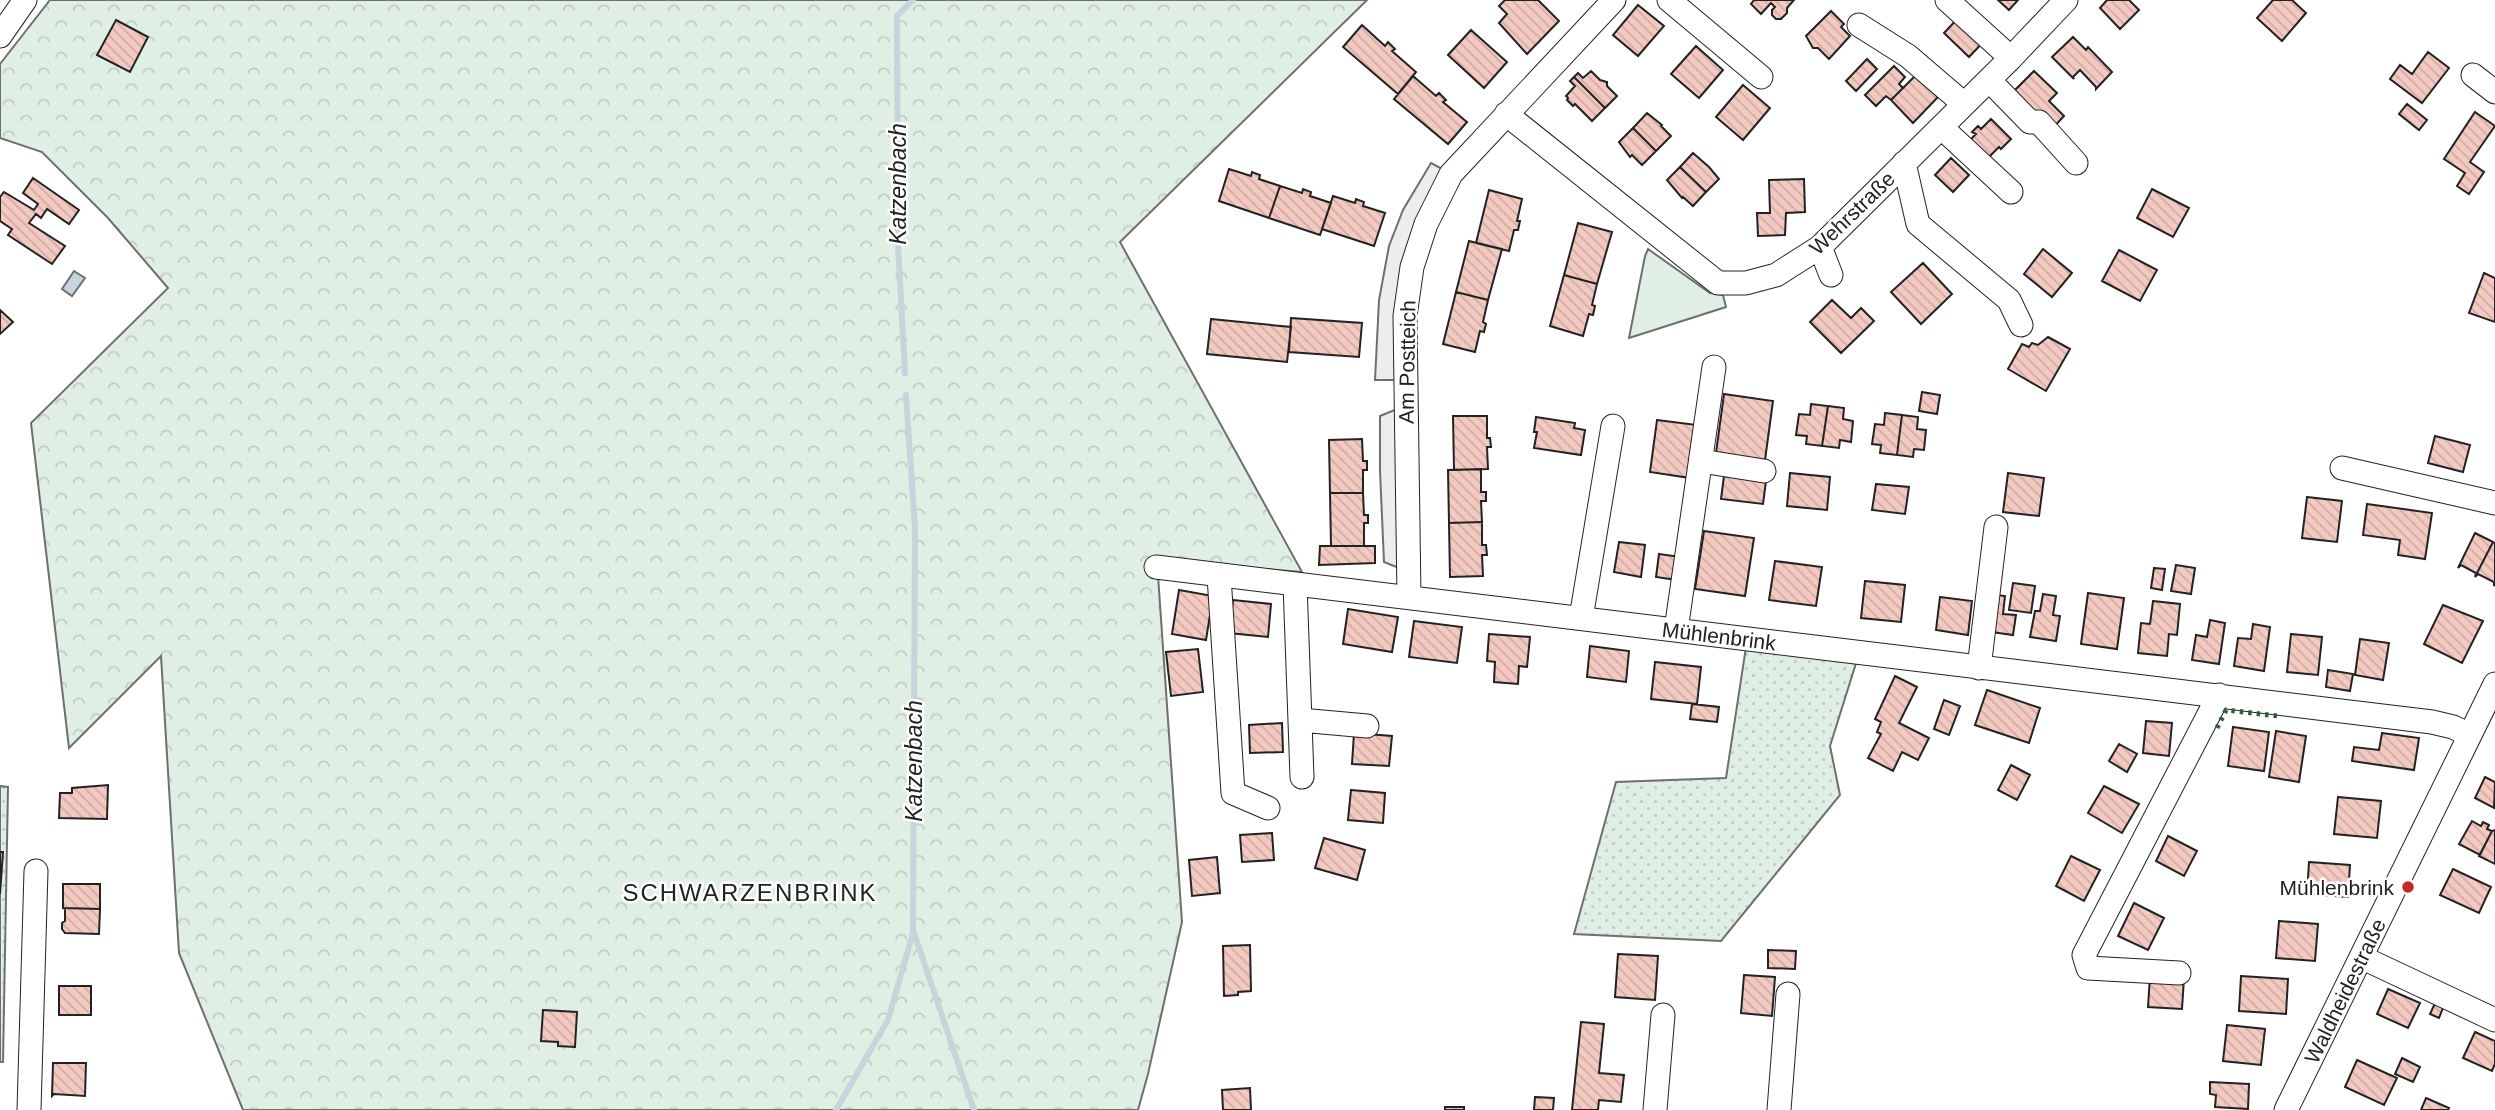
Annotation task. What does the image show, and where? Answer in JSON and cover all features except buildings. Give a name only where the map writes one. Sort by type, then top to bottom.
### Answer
[{"type":"street","points":[[0,36],[26,0]]},
{"type":"street","name":"Am Postteich","points":[[1409,597],[1405,316],[1412,267],[1428,218],[1451,174],[1614,0]]},
{"type":"street","points":[[1669,0],[1760,77]]},
{"type":"street","points":[[1947,0],[2011,58]]},
{"type":"street","name":"Wehrstraße","points":[[1506,114],[1718,283],[1746,283],[1776,275],[1820,247],[2066,0]]},
{"type":"street","points":[[1859,25],[1908,56],[1964,104]]},
{"type":"street","points":[[2473,75],[2495,92]]},
{"type":"street","points":[[1989,80],[2030,122],[2039,122],[2076,163]]},
{"type":"street","points":[[1941,127],[2011,192]]},
{"type":"street","points":[[1904,163],[1918,225],[2009,300],[2021,325]]},
{"type":"street","points":[[1820,247],[1831,275]]},
{"type":"street","points":[[1676,630],[1714,367]]},
{"type":"street","points":[[1581,618],[1613,426]]},
{"type":"street","points":[[1701,461],[1764,471]]},
{"type":"street","points":[[2342,468],[2495,503]]},
{"type":"street","points":[[1979,668],[1996,527]]},
{"type":"street","name":"Mühlenbrink","points":[[1156,567],[2432,722],[2454,727],[2470,735]]},
{"type":"street","points":[[1219,576],[1233,793],[1268,808]]},
{"type":"street","points":[[1295,584],[1302,776]]},
{"type":"street","name":"Waldheidestraße","points":[[2293,1108],[2361,957],[2495,684]]},
{"type":"street","points":[[2179,973],[2088,968],[2084,955],[2219,695]]},
{"type":"street","points":[[1300,720],[1367,726]]},
{"type":"street","points":[[29,1110],[36,872]]},
{"type":"street","points":[[2361,957],[2495,1020]]},
{"type":"street","points":[[1779,1110],[1788,994]]},
{"type":"street","points":[[1654,1110],[1663,1014]]},
{"type":"green space","points":[[50,0],[1367,0],[1120,242],[1302,572],[1157,561],[1182,922],[1138,1110],[243,1110],[179,953],[161,656],[69,748],[31,423],[168,288],[108,218],[42,152],[0,138],[0,64]]},
{"type":"green space","points":[[1648,249],[1710,293],[1723,295],[1726,307],[1629,338]]},
{"type":"green space","points":[[1746,647],[1857,660],[1830,746],[1840,795],[1721,941],[1574,934],[1616,782],[1726,778]]},
{"type":"green space","points":[[0,786],[8,787],[3,1062],[0,1062]]},
{"type":"shaded area","points":[[1431,163],[1448,172],[1437,189],[1397,380],[1375,380],[1379,300],[1389,246],[1403,210]]},
{"type":"shaded area","points":[[74,271],[85,278],[72,296],[62,289]]},
{"type":"shaded area","points":[[1397,409],[1399,568],[1384,562],[1380,471],[1380,416]]},
{"type":"waterway","name":"Katzenbach","points":[[905,373],[898,245],[897,16],[913,0]]},
{"type":"waterway","name":"Katzenbach","points":[[836,1110],[888,1020],[913,933],[915,529],[906,395]]},
{"type":"waterway","points":[[914,933],[974,1110]]},
{"type":"hedge","points":[[2217,728],[2226,710],[2278,716]]},
{"type":"place","name":"Mühlenbrink","points":[[2408,887]]},
{"type":"district","name":"SCHWARZENBRINK","points":[[750,892]]}]
